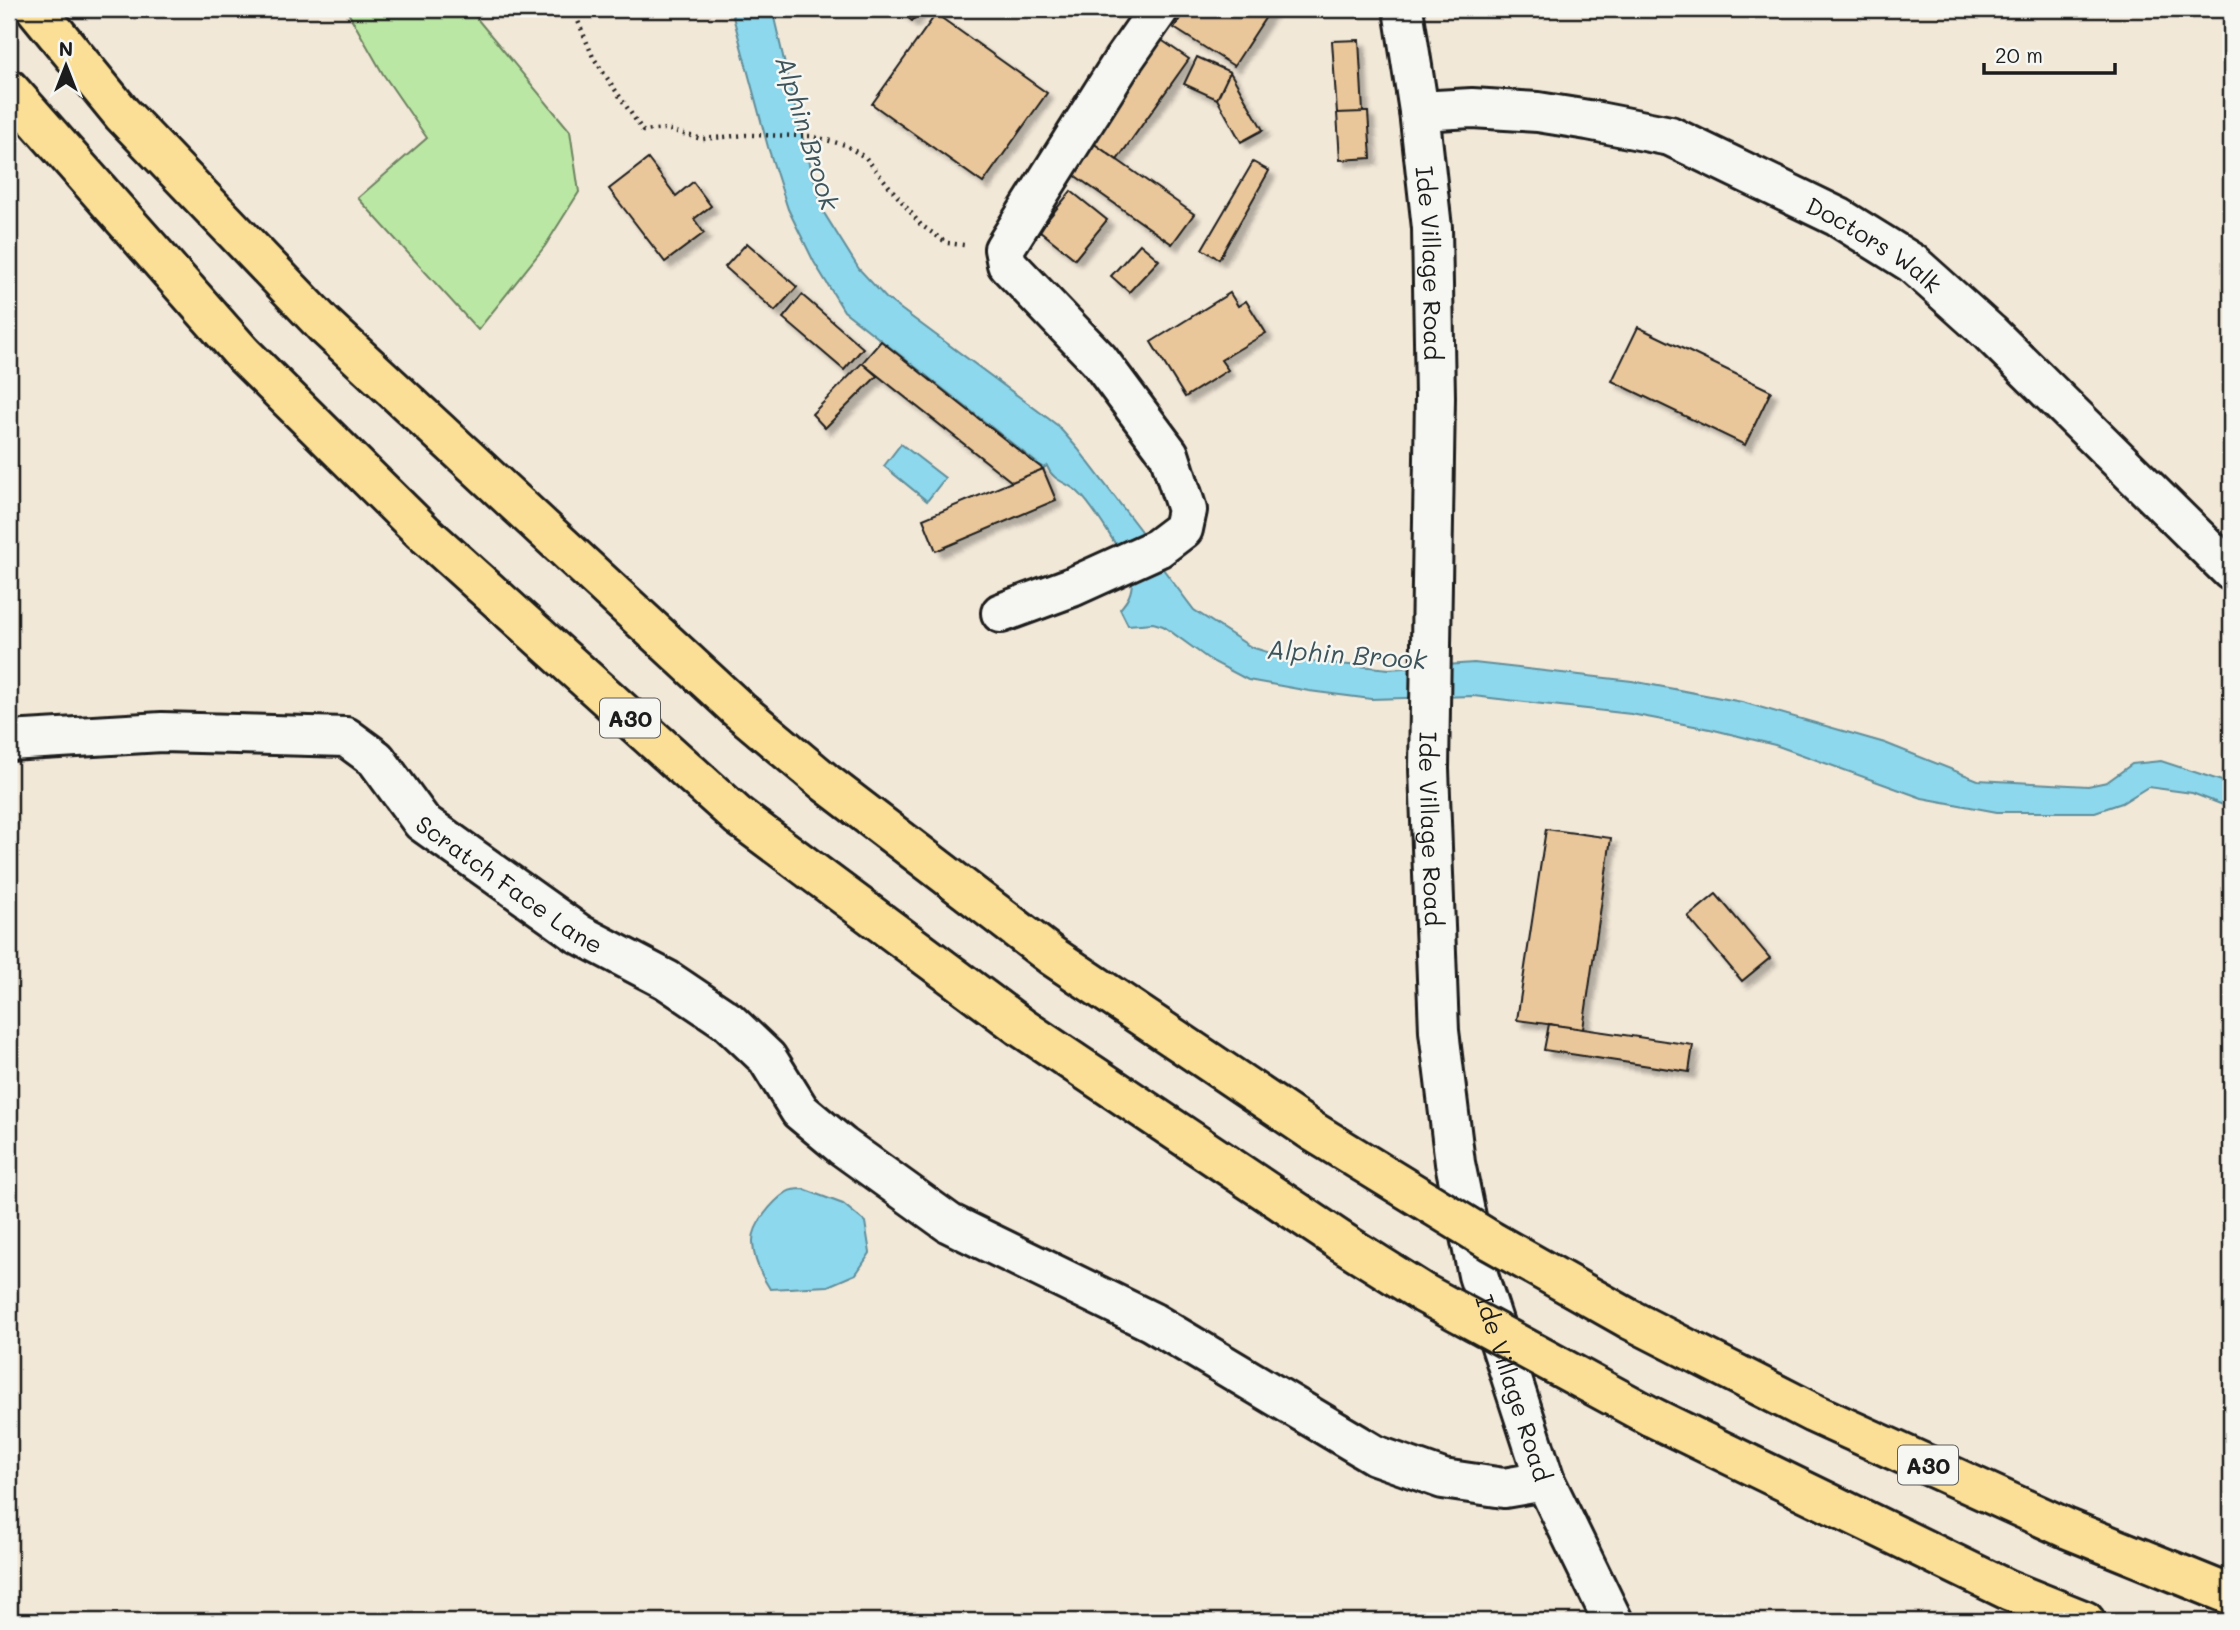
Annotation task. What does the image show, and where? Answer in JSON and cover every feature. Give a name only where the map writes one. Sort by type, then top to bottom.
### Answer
[{"type":"highway","name":"A30","points":[[36,9],[122,114],[324,324],[739,710],[826,783],[1052,956],[1312,1131],[1491,1241],[1631,1320],[1825,1419],[2068,1529],[2231,1595]]},
{"type":"highway","name":"A30","points":[[9,89],[253,364],[423,532],[738,816],[1021,1027],[1342,1242],[1423,1293],[1650,1416],[2008,1590],[2085,1621]]},
{"type":"street","points":[[1001,613],[1072,587],[1158,548],[1183,529],[1187,510],[1169,454],[1099,360],[1007,264],[1004,249],[1124,59],[1159,9]]},
{"type":"street","name":"Ide Village Road","points":[[1403,9],[1419,111],[1432,228],[1435,397],[1429,769],[1439,1031],[1455,1163],[1478,1275],[1545,1481],[1613,1621]]},
{"type":"street","name":"Doctors Walk","points":[[1419,111],[1472,108],[1538,112],[1670,136],[1838,216],[1912,263],[1990,333],[2231,571]]},
{"type":"street","name":"Scratch Face Lane","points":[[9,741],[162,732],[345,737],[376,759],[422,822],[579,934],[667,980],[728,1021],[767,1058],[800,1111],[842,1146],[949,1223],[1152,1322],[1375,1455],[1443,1479],[1504,1488],[1545,1481]]},
{"type":"path","points":[[573,9],[593,57],[643,131],[666,129],[702,138],[746,135],[812,136],[845,145],[866,158],[921,225],[947,243],[1004,249]]},
{"type":"green space","points":[[346,9],[469,9],[570,131],[579,192],[545,246],[478,330],[358,198],[427,138],[383,74]]},
{"type":"water","points":[[731,9],[772,9],[799,125],[824,213],[859,269],[886,298],[1057,425],[1140,530],[1160,565],[1194,610],[1251,647],[1290,659],[1389,669],[1474,663],[1632,681],[1742,702],[1885,743],[1978,780],[2088,786],[2107,782],[2132,764],[2161,761],[2231,784],[2231,808],[2192,793],[2148,787],[2122,803],[2095,812],[1997,812],[1922,798],[1775,745],[1631,714],[1473,696],[1371,699],[1248,680],[1210,660],[1163,626],[1153,623],[1128,625],[1120,609],[1130,593],[1130,573],[1110,535],[1085,499],[1075,489],[1057,479],[1047,466],[1043,468],[844,311],[814,262],[788,209],[768,147]]},
{"type":"water","points":[[901,444],[945,478],[927,501],[884,466]]},
{"type":"water","points":[[803,1189],[843,1204],[865,1222],[870,1253],[856,1274],[828,1286],[770,1289],[754,1255],[756,1228],[764,1214],[781,1196],[791,1190]]},
{"type":"building","points":[[898,9],[922,9],[912,21]]},
{"type":"building","points":[[1186,9],[1271,9],[1234,66],[1174,28]]},
{"type":"building","points":[[936,14],[1047,93],[983,183],[872,104]]},
{"type":"building","points":[[1160,39],[1189,59],[1117,160],[1089,140]]},
{"type":"building","points":[[1359,40],[1363,112],[1337,113],[1332,41]]},
{"type":"building","points":[[1197,57],[1230,72],[1217,99],[1184,84]]},
{"type":"building","points":[[1230,72],[1263,130],[1241,142],[1217,99]]},
{"type":"building","points":[[1368,112],[1371,158],[1340,160],[1337,113]]},
{"type":"building","points":[[1089,140],[1194,214],[1172,244],[1067,170]]},
{"type":"building","points":[[648,159],[676,196],[693,182],[711,206],[694,219],[704,233],[665,262],[609,189]]},
{"type":"building","points":[[1253,162],[1269,171],[1219,259],[1202,249]]},
{"type":"building","points":[[1071,191],[1107,220],[1075,259],[1039,230]]},
{"type":"building","points":[[747,243],[797,287],[775,311],[725,267]]},
{"type":"building","points":[[1140,244],[1159,260],[1129,292],[1111,276]]},
{"type":"building","points":[[1230,293],[1238,306],[1246,301],[1266,333],[1221,360],[1228,370],[1185,397],[1151,342]]},
{"type":"building","points":[[802,295],[863,348],[844,370],[783,318]]},
{"type":"building","points":[[1638,327],[1771,391],[1745,445],[1612,381]]},
{"type":"building","points":[[881,341],[1043,469],[1012,482],[862,363]]},
{"type":"building","points":[[862,363],[877,376],[825,428],[812,414]]},
{"type":"building","points":[[1043,469],[1056,500],[936,551],[923,519]]},
{"type":"building","points":[[1546,829],[1611,838],[1583,1029],[1517,1020]]},
{"type":"building","points":[[1716,894],[1770,958],[1742,981],[1688,917]]},
{"type":"building","points":[[1549,1024],[1693,1045],[1689,1072],[1544,1050]]},
{"type":"water label","name":"Alphin Brook","points":[[808,133]]},
{"type":"water label","name":"Alphin Brook","points":[[1347,654]]}]
